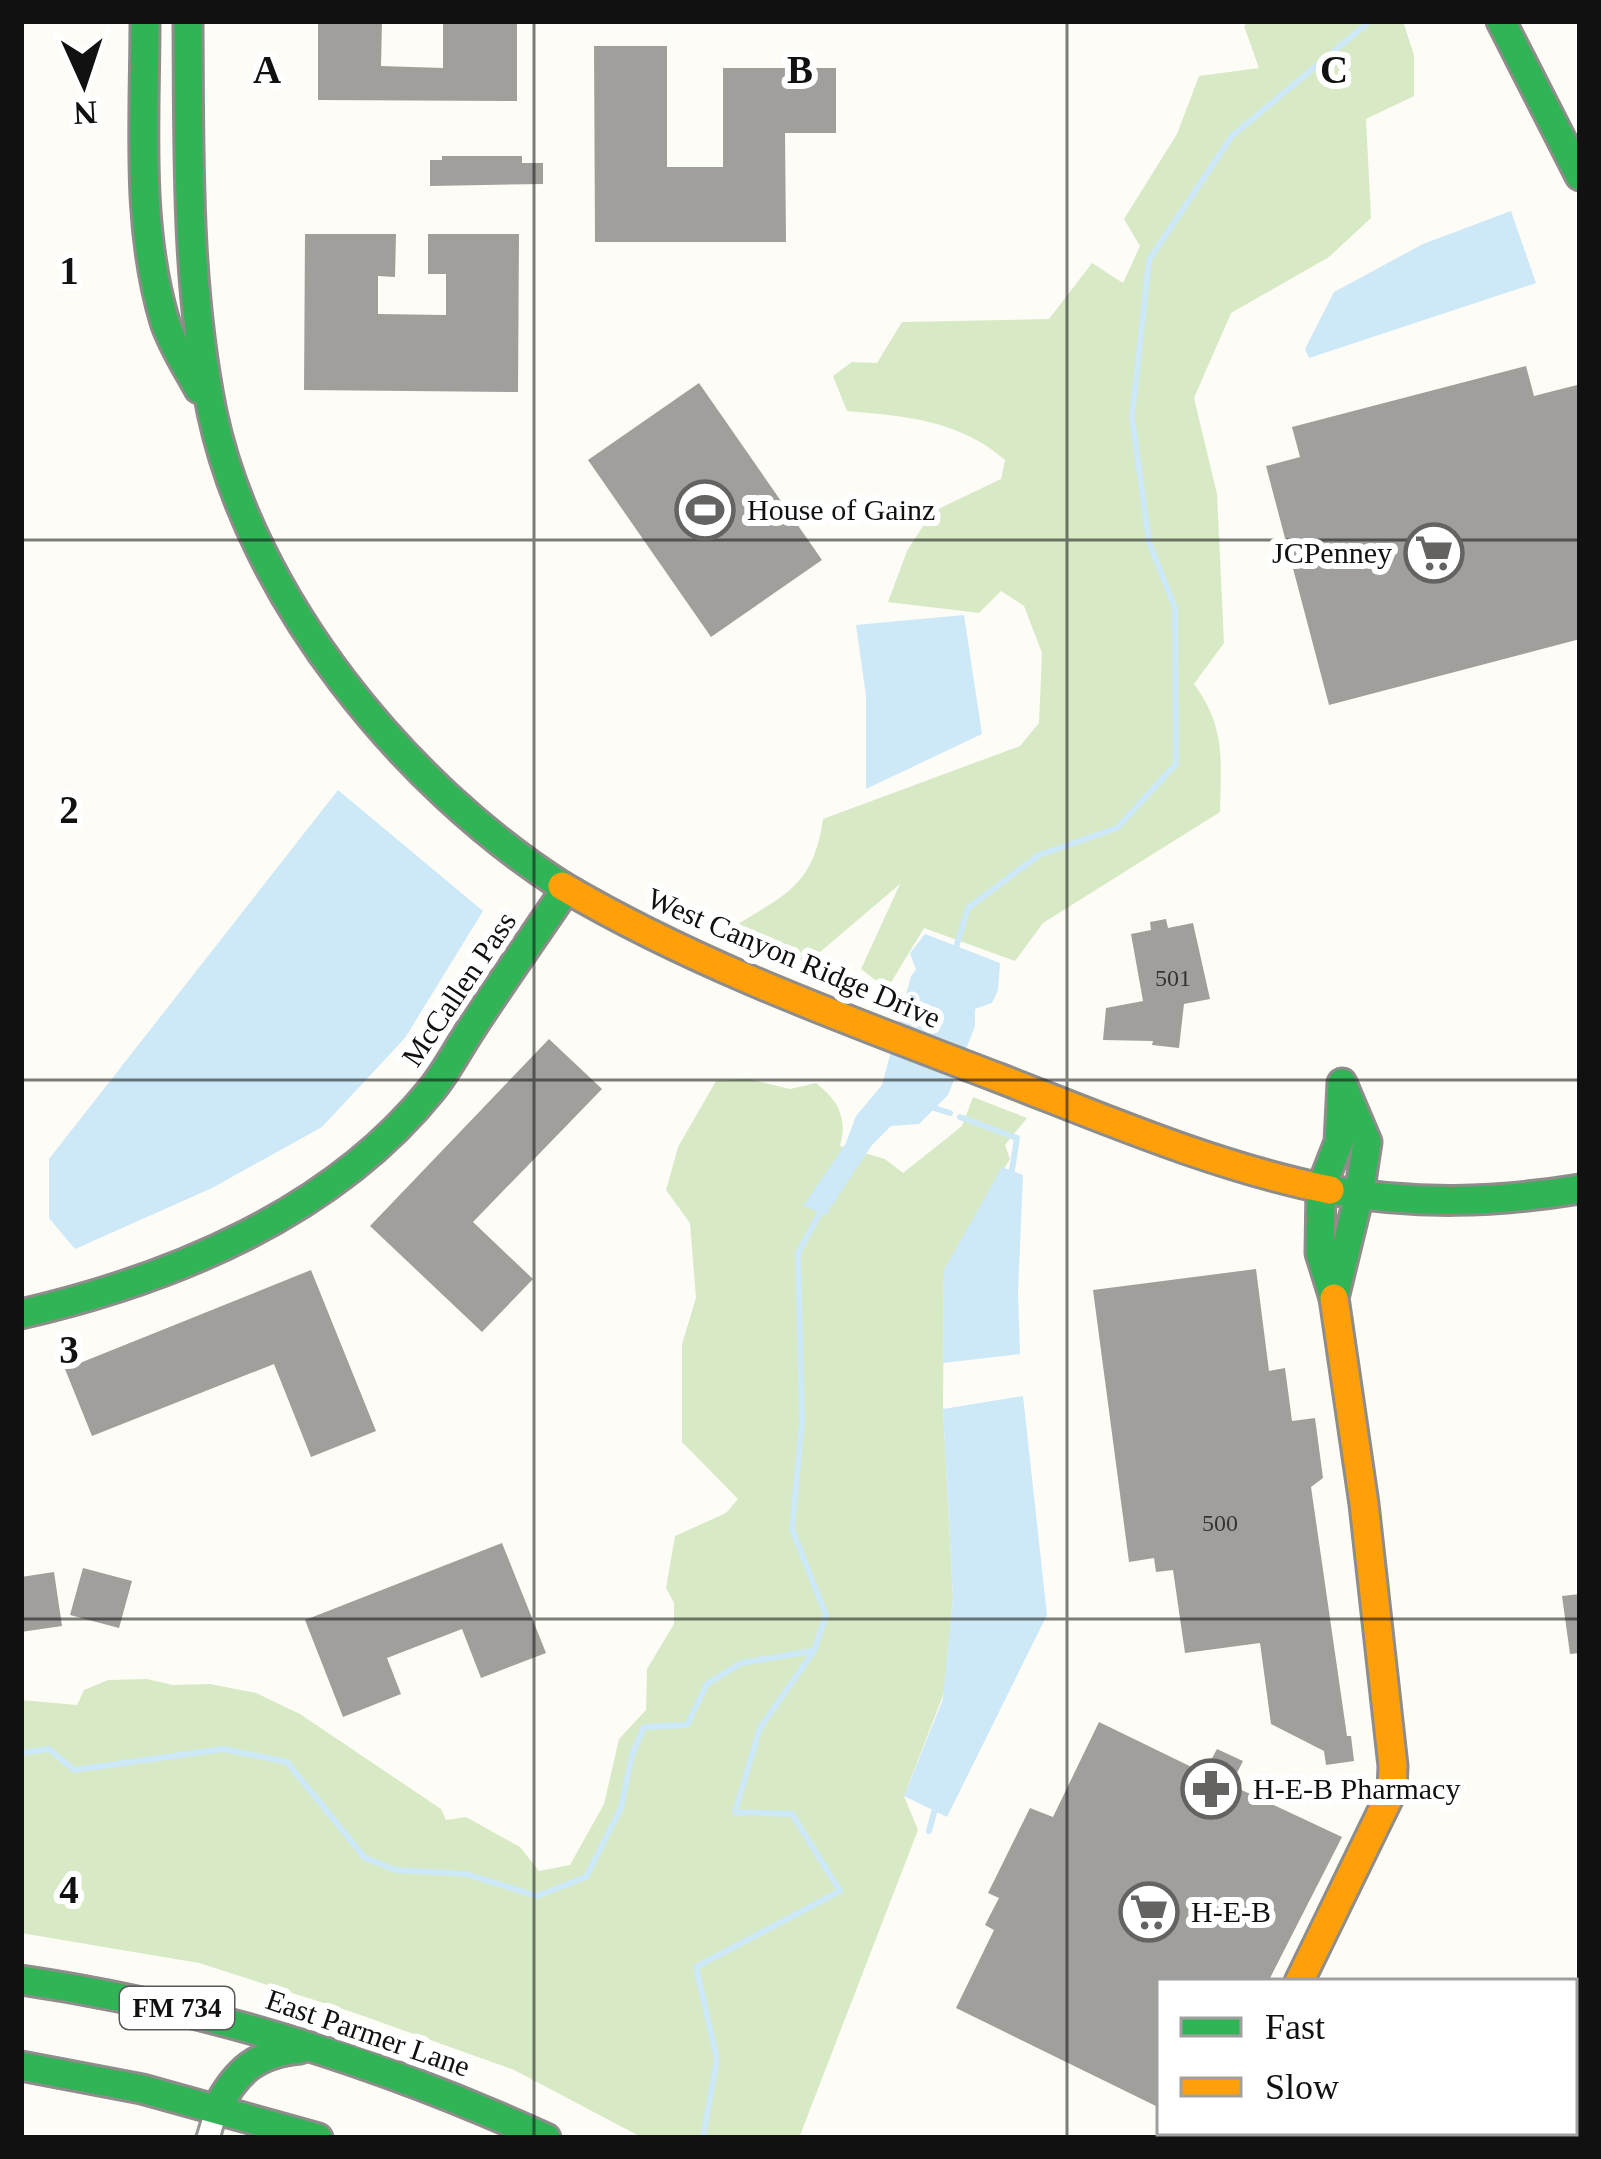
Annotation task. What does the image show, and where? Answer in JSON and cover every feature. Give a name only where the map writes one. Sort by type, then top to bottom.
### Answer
[{"type":"street","name":"West Canyon Ridge Drive","points":[[145,21],[146,180],[155,266],[165,322],[214,419]]},
{"type":"street","name":"West Canyon Ridge Drive","points":[[188,21],[192,296],[214,419],[242,513],[272,574],[378,726],[507,848],[566,889],[674,946],[856,1024],[1042,1094],[1321,1188],[1404,1201],[1484,1202],[1580,1189]]},
{"type":"street","points":[[1502,21],[1580,176]]},
{"type":"street","name":"McCallen Pass","points":[[22,1320],[164,1276],[244,1238],[352,1166],[428,1093],[566,889]]},
{"type":"street","points":[[1300,1979],[1392,1791],[1364,1504],[1334,1298],[1320,1253],[1321,1188],[1339,1142],[1342,1083],[1366,1142],[1359,1195],[1334,1298]]},
{"type":"street","name":"East Parmer Lane","points":[[21,1981],[181,2008],[330,2050],[481,2107],[546,2138]]},
{"type":"street","points":[[208,2138],[233,2078],[259,2055],[330,2050]]},
{"type":"street","points":[[21,2066],[217,2108],[277,2133],[318,2138]]},
{"type":"green space","points":[[1249,21],[1403,21],[1414,55],[1414,96],[1366,119],[1371,218],[1329,257],[1231,313],[1194,398],[1217,494],[1224,643],[1194,684],[1217,730],[1220,812],[1043,923],[1015,961],[924,928],[887,989],[861,969],[900,884],[807,963],[727,931],[792,888],[811,862],[823,819],[1020,746],[1039,723],[1042,653],[1024,606],[1001,591],[979,613],[888,602],[907,551],[932,512],[1001,479],[1005,460],[950,428],[847,411],[833,376],[852,362],[877,363],[902,322],[1049,319],[1092,263],[1123,283],[1140,246],[1124,219],[1177,134],[1199,76],[1259,68],[1244,26]]},
{"type":"green space","points":[[749,1079],[790,1089],[816,1083],[839,1110],[840,1146],[885,1159],[903,1173],[962,1126],[973,1097],[1027,1118],[1005,1145],[1010,1159],[944,1270],[943,1409],[953,1597],[944,1693],[904,1796],[918,1830],[799,2138],[643,2138],[514,2070],[355,2013],[199,1963],[21,1933],[21,1700],[77,1705],[84,1690],[108,1680],[210,1684],[256,1693],[300,1714],[441,1809],[446,1820],[466,1817],[520,1847],[539,1871],[570,1865],[604,1804],[619,1739],[646,1710],[647,1669],[674,1624],[674,1603],[666,1588],[675,1536],[726,1513],[738,1499],[682,1442],[682,1344],[696,1298],[690,1223],[666,1190],[678,1147],[716,1081]]},
{"type":"water","points":[[1511,211],[1536,283],[1309,358],[1305,349],[1334,292],[1423,244]]},
{"type":"water","points":[[964,615],[982,734],[866,789],[866,696],[856,625]]},
{"type":"water","points":[[338,790],[483,911],[405,1038],[322,1127],[212,1188],[75,1249],[49,1218],[49,1159]]},
{"type":"water","points":[[925,934],[1000,963],[998,990],[992,1003],[975,1009],[975,1026],[948,1095],[919,1124],[891,1126],[872,1145],[826,1215],[803,1206],[846,1143],[856,1116],[882,1085],[916,970],[910,953]]},
{"type":"water","points":[[1002,1167],[1023,1175],[1020,1354],[943,1363],[944,1270]]},
{"type":"water","points":[[1023,1396],[1047,1615],[947,1817],[904,1796],[943,1699],[953,1597],[943,1409]]},
{"type":"building","points":[[318,21],[382,21],[381,66],[443,68],[443,21],[517,21],[517,101],[318,100]]},
{"type":"building","points":[[594,46],[667,46],[667,167],[723,167],[723,68],[836,68],[836,133],[785,133],[786,242],[595,242]]},
{"type":"building","points":[[442,156],[522,156],[522,163],[543,163],[543,184],[430,186],[430,160],[442,160]]},
{"type":"building","points":[[305,234],[396,234],[395,277],[378,276],[378,314],[446,315],[446,274],[428,274],[428,234],[519,234],[518,392],[304,390]]},
{"type":"building","name":"JCPenney","points":[[1526,366],[1534,396],[1577,385],[1580,396],[1580,639],[1329,705],[1266,466],[1300,457],[1292,427]]},
{"type":"building","name":"House of Gainz","points":[[699,383],[822,560],[711,637],[588,460]]},
{"type":"building","points":[[1166,919],[1168,928],[1193,923],[1210,999],[1184,1004],[1179,1048],[1152,1045],[1153,1041],[1103,1040],[1106,1008],[1143,1001],[1131,934],[1151,930],[1150,922]]},
{"type":"building","points":[[549,1039],[602,1089],[473,1222],[533,1279],[482,1332],[370,1226]]},
{"type":"building","points":[[1256,1269],[1269,1371],[1285,1368],[1292,1421],[1315,1418],[1323,1478],[1311,1487],[1354,1761],[1326,1765],[1324,1751],[1271,1724],[1260,1643],[1185,1653],[1173,1570],[1156,1572],[1154,1558],[1129,1562],[1093,1290]]},
{"type":"building","points":[[311,1270],[376,1431],[311,1457],[274,1364],[92,1436],[65,1369]]},
{"type":"building","points":[[502,1543],[546,1653],[481,1678],[462,1629],[387,1658],[401,1694],[343,1717],[305,1620]]},
{"type":"building","points":[[83,1568],[132,1581],[119,1628],[70,1615]]},
{"type":"building","points":[[54,1572],[62,1626],[21,1632],[21,1577]]},
{"type":"building","points":[[1580,1594],[1580,1653],[1570,1654],[1562,1596]]},
{"type":"building","name":"H-E-B","points":[[1099,1722],[1204,1773],[1217,1749],[1243,1761],[1231,1785],[1342,1837],[1270,1979],[1157,1979],[1157,2107],[956,2008],[994,1930],[985,1925],[999,1898],[988,1893],[1030,1808],[1053,1817]]},
{"type":"waterway","points":[[955,951],[968,908],[1039,855],[1117,828],[1176,764],[1175,608],[1149,542],[1132,417],[1149,260],[1232,136],[1370,21]]},
{"type":"waterway","points":[[931,1107],[950,1113]]},
{"type":"waterway","points":[[960,1117],[1017,1138],[1011,1176]]},
{"type":"waterway","points":[[703,2138],[717,2059],[696,1967],[840,1891],[792,1814],[735,1812],[760,1728],[814,1651],[826,1615],[792,1529],[802,1422],[798,1253],[822,1209]]},
{"type":"waterway","points":[[21,1753],[49,1749],[74,1770],[223,1749],[287,1762],[365,1858],[396,1870],[466,1874],[537,1896],[586,1877],[621,1808],[632,1755],[644,1727],[687,1725],[707,1684],[741,1663],[812,1651]]},
{"type":"waterway","points":[[929,1831],[936,1805]]},
{"type":"traffic: fast","points":[[145,21],[144,173],[150,248],[165,322],[199,389]]},
{"type":"traffic: fast","points":[[188,21],[197,315],[212,412],[232,482],[261,550],[298,617],[392,741],[503,844],[562,886]]},
{"type":"traffic: fast","points":[[1501,21],[1580,176]]},
{"type":"traffic: fast","points":[[21,1314],[135,1282],[192,1260],[299,1205],[348,1171],[433,1088],[566,889]]},
{"type":"traffic: fast","points":[[1342,1083],[1367,1142],[1334,1298],[1320,1253],[1321,1188],[1339,1142],[1342,1083]]},
{"type":"traffic: fast","points":[[1330,1190],[1455,1200],[1580,1189]]},
{"type":"traffic: fast","points":[[21,1980],[157,2005],[289,2040],[419,2085],[546,2138]]},
{"type":"traffic: fast","points":[[217,2108],[232,2083],[250,2066],[300,2049]]},
{"type":"traffic: fast","points":[[21,2066],[142,2089],[318,2138]]},
{"type":"traffic: slow","points":[[562,886],[667,942],[832,1014],[1162,1141],[1245,1169],[1330,1190]]},
{"type":"traffic: slow","points":[[1300,1979],[1392,1791],[1364,1504],[1334,1298]]},
{"type":"place","name":"House of Gainz","points":[[705,510]]},
{"type":"place","name":"JCPenney","points":[[1434,553]]},
{"type":"place","name":"H-E-B Pharmacy","points":[[1211,1789]]},
{"type":"place","name":"H-E-B","points":[[1149,1912]]}]
